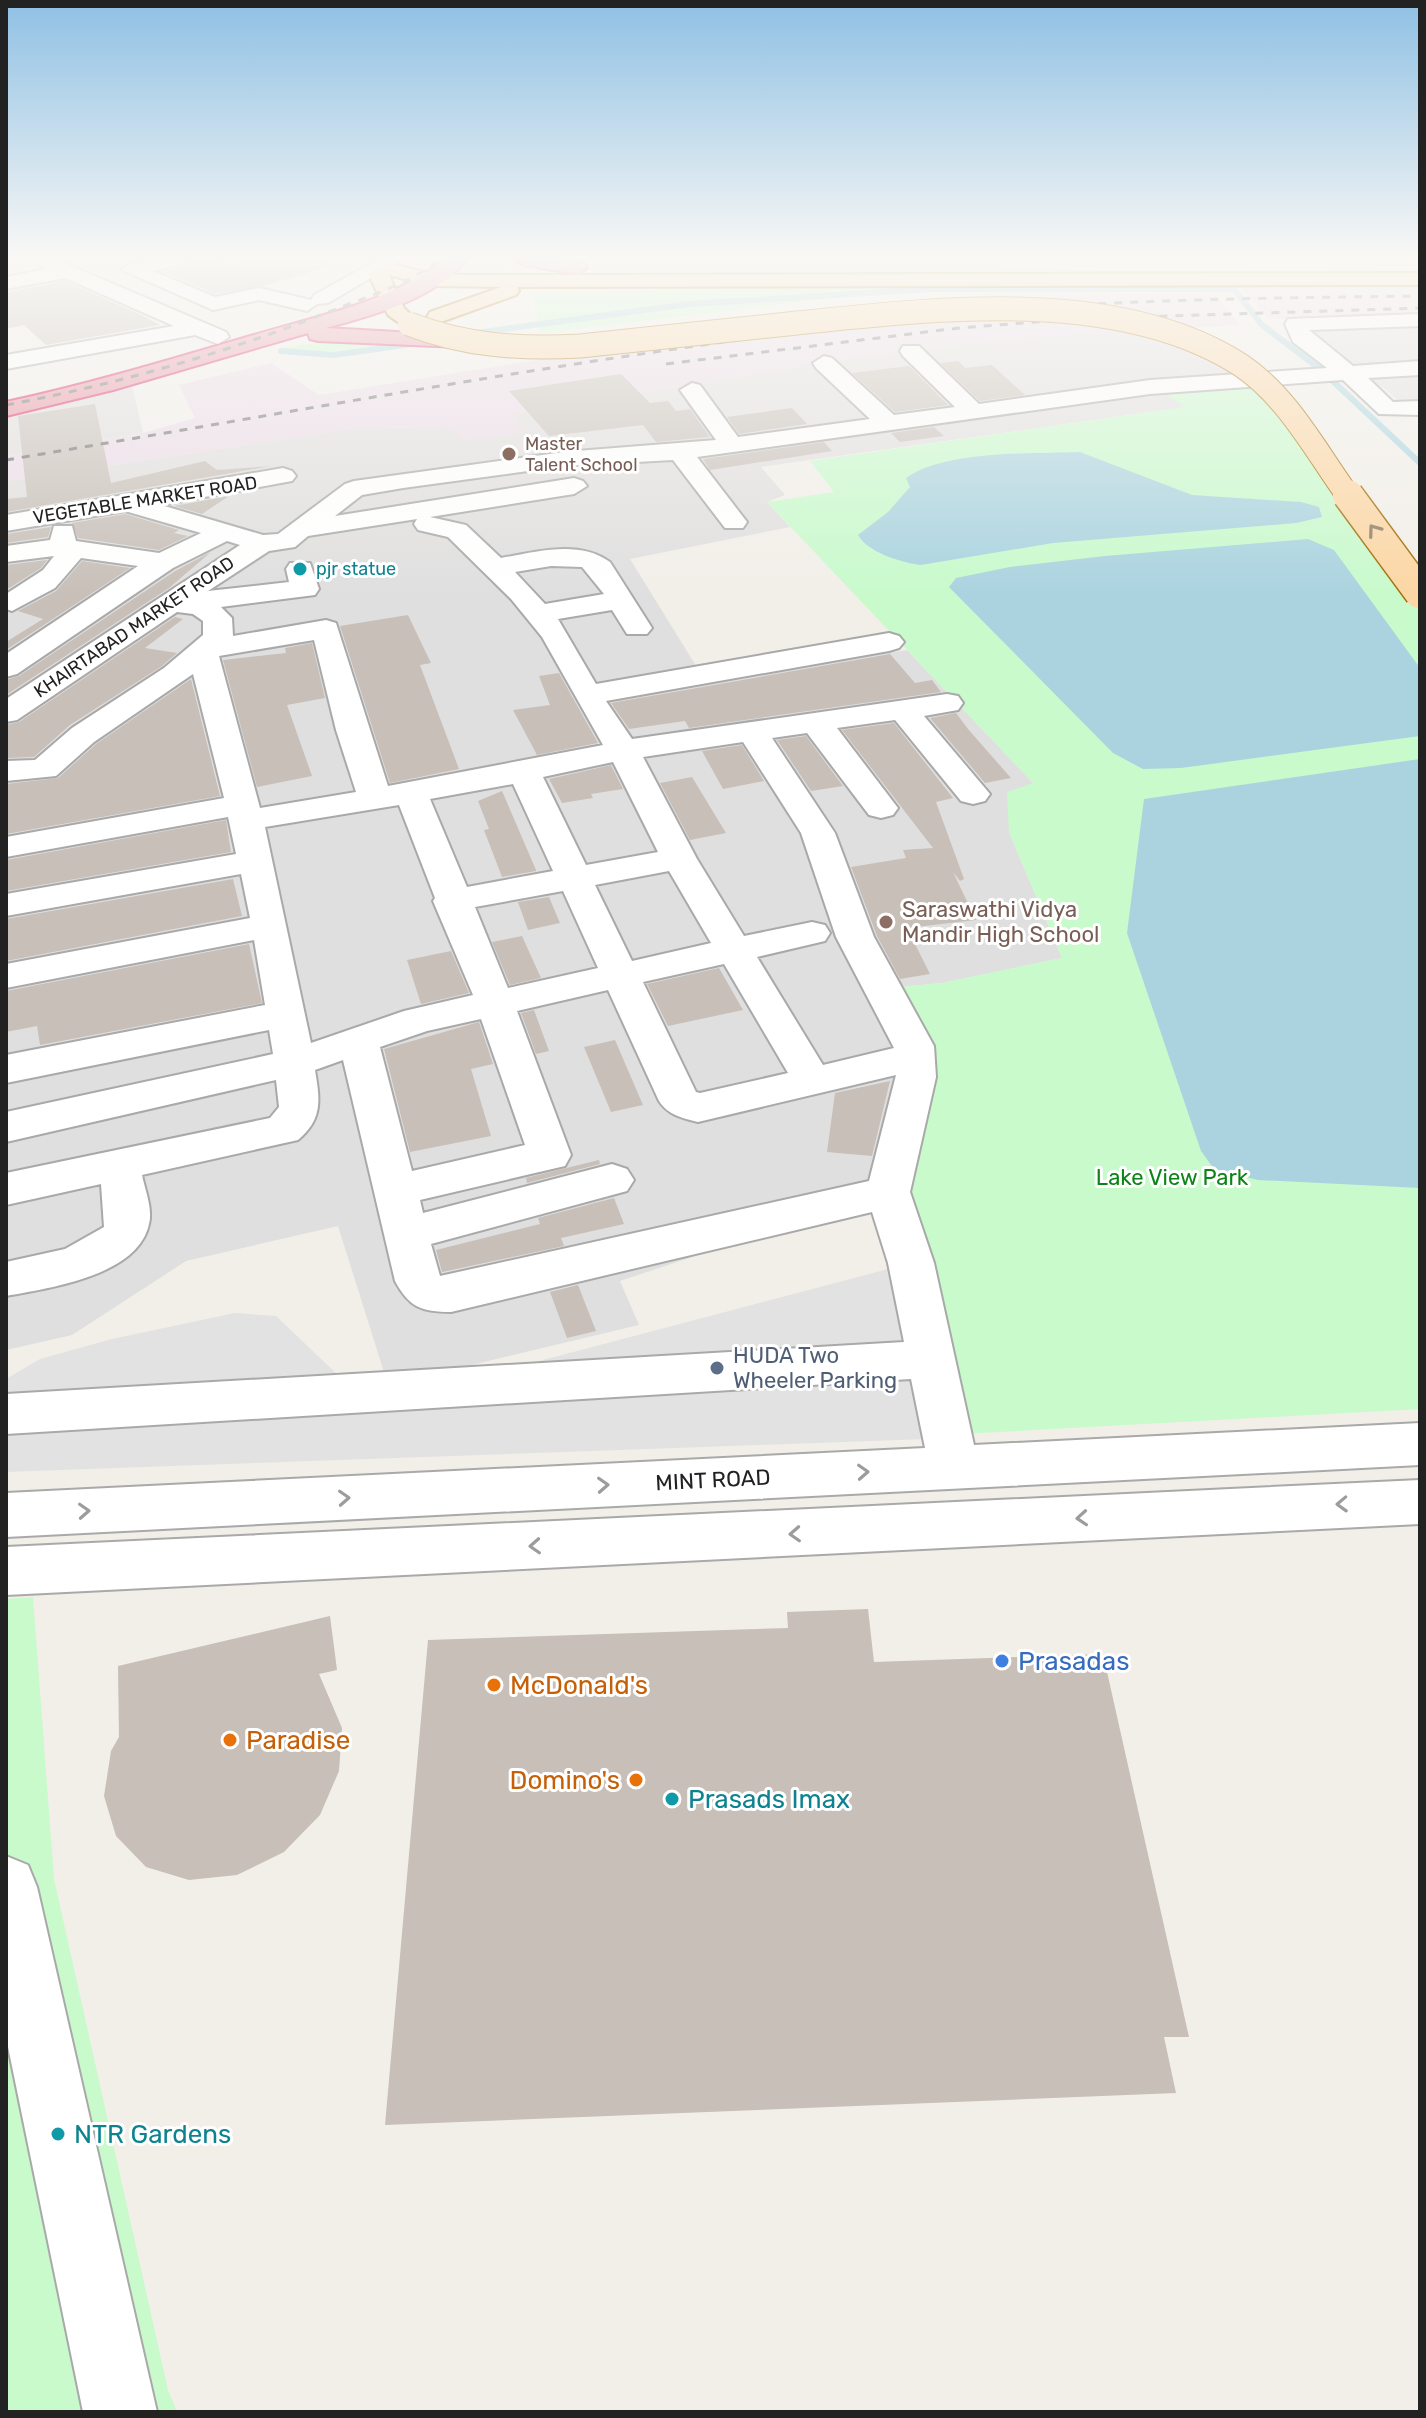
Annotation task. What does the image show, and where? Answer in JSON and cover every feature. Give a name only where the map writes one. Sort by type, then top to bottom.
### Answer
[{"type":"highway","points":[[6,397],[71,382],[99,372]]},
{"type":"highway","points":[[6,409],[159,372]]},
{"type":"main road","points":[[1246,372],[1270,390],[1420,593]]},
{"type":"main road","points":[[1284,372],[1314,390]]},
{"type":"street","points":[[833,372],[888,423]]},
{"type":"street","points":[[933,372],[973,411]]},
{"type":"street","points":[[1345,372],[1420,436]]},
{"type":"street","name":"KHAIRTABAD MARKET ROAD","points":[[6,713],[354,489],[564,459],[686,462],[732,445],[1150,387],[1314,390],[1349,375],[1381,372]]},
{"type":"street","points":[[692,390],[732,445]]},
{"type":"street","points":[[831,401],[890,393]]},
{"type":"street","points":[[1387,409],[1420,408]]},
{"type":"street","points":[[688,422],[743,413]]},
{"type":"street","points":[[564,459],[556,441],[650,430]]},
{"type":"street","points":[[281,538],[574,486],[686,462],[734,522]]},
{"type":"street","name":"VEGETABLE MARKET ROAD","points":[[6,523],[283,476]]},
{"type":"street","name":"KHAIRTABAD MARKET ROAD","points":[[131,504],[226,534],[281,538]]},
{"type":"street","points":[[281,538],[427,524],[554,506]]},
{"type":"street","points":[[12,602],[57,574],[69,554],[63,547],[63,513]]},
{"type":"street","points":[[6,668],[163,562],[268,513]]},
{"type":"street","points":[[427,524],[457,531],[496,567],[555,635],[587,695],[623,750],[679,859],[737,950],[813,1081]]},
{"type":"street","points":[[6,554],[63,547],[163,562]]},
{"type":"street","points":[[496,567],[556,558],[585,559],[599,565],[637,628]]},
{"type":"street","points":[[176,603],[305,589],[300,569]]},
{"type":"street","points":[[538,614],[620,600]]},
{"type":"street","points":[[6,771],[44,769],[83,735],[175,674],[218,638],[218,618],[201,607],[176,603]]},
{"type":"street","points":[[202,650],[326,629],[352,730],[392,794],[451,901],[495,1003],[550,1155],[397,1190]]},
{"type":"street","points":[[587,695],[889,642]]},
{"type":"street","points":[[6,1189],[283,1130],[295,1120],[300,1107],[287,1014],[245,812],[202,650]]},
{"type":"street","points":[[6,847],[392,794],[524,772],[623,750],[947,703]]},
{"type":"street","points":[[903,710],[973,794]]},
{"type":"street","points":[[817,724],[881,808]]},
{"type":"street","points":[[753,733],[818,833],[855,937],[914,1046],[916,1077],[888,1192],[911,1263],[954,1467]]},
{"type":"street","points":[[524,772],[680,1101],[688,1107],[698,1108],[914,1057]]},
{"type":"street","points":[[451,901],[679,859]]},
{"type":"street","points":[[6,905],[254,861]]},
{"type":"street","points":[[6,976],[268,926]]},
{"type":"street","points":[[6,1127],[293,1063],[418,1020],[812,933]]},
{"type":"street","points":[[6,1069],[287,1014]]},
{"type":"street","points":[[359,1042],[418,1281],[428,1294],[451,1294],[888,1192]]},
{"type":"street","points":[[6,1279],[88,1257],[118,1241],[127,1224],[118,1164]]},
{"type":"street","points":[[406,1234],[612,1180]]},
{"type":"street","points":[[6,1414],[931,1359]]},
{"type":"street","name":"MINT ROAD","points":[[6,1515],[1420,1444]]},
{"type":"street","points":[[6,1571],[1420,1502]]},
{"type":"street","points":[[6,1887],[120,2412]]},
{"type":"shaded area","points":[[234,372],[284,372],[319,395],[463,372],[768,372],[511,414],[522,433],[463,441],[453,427],[356,428],[6,481],[6,455],[143,433],[195,418],[179,385]]},
{"type":"shaded area","points":[[768,372],[1230,372],[1237,376],[1151,380],[1185,407],[761,467],[785,495],[767,502],[790,527],[630,559],[706,682],[907,650],[1034,784],[1009,832],[1062,958],[942,983],[879,989],[913,1063],[888,1192],[620,1281],[639,1325],[388,1385],[338,1226],[186,1261],[72,1335],[6,1350],[6,481],[356,428],[453,427],[522,433],[511,414]]},
{"type":"shaded area","points":[[1359,372],[1420,372],[1420,420]]},
{"type":"shaded area","points":[[132,385],[143,433],[6,455],[6,414]]},
{"type":"shaded area","name":"HUDA Two Wheeler Parking","points":[[911,1263],[926,1439],[6,1472],[6,1379],[40,1359],[112,1339],[235,1313],[276,1316],[340,1377],[479,1377]]},
{"type":"green space","name":"Lake View Park","points":[[1255,389],[1278,414],[1420,611],[1420,1409],[926,1436],[888,1192],[913,1063],[879,989],[942,983],[1062,958],[1009,832],[1007,792],[1033,783],[767,502],[834,492],[810,461],[1184,407],[1165,393]]},
{"type":"green space","name":"NTR Gardens","points":[[33,1597],[54,1879],[168,2390],[177,2412],[6,2412],[6,1599]]},
{"type":"water","points":[[1080,452],[1192,495],[1301,502],[1319,507],[1322,517],[1296,523],[1053,543],[921,565],[877,551],[858,535],[888,512],[910,487],[906,478],[923,469],[943,462],[990,455]]},
{"type":"water","points":[[1308,539],[1334,550],[1420,668],[1420,736],[1181,768],[1143,769],[1113,753],[949,587],[956,578],[1010,567]]},
{"type":"water","points":[[1420,759],[1420,1188],[1258,1180],[1214,1169],[1201,1151],[1127,933],[1144,799]]},
{"type":"building","points":[[915,372],[948,405],[895,412],[852,373]]},
{"type":"building","points":[[949,372],[1000,372],[1025,395],[980,401]]},
{"type":"building","points":[[621,374],[650,403],[668,401],[676,411],[690,409],[710,437],[656,442],[643,425],[549,436],[509,391]]},
{"type":"building","points":[[95,404],[111,483],[205,461],[217,470],[272,466],[6,512],[6,499],[27,497],[18,416]]},
{"type":"building","points":[[792,408],[807,424],[739,434],[727,417]]},
{"type":"building","points":[[934,427],[944,436],[900,442],[891,433]]},
{"type":"building","points":[[824,442],[832,451],[710,470],[703,459]]},
{"type":"building","points":[[229,496],[202,514],[174,506]]},
{"type":"building","points":[[125,514],[179,530],[174,533],[188,536],[159,550],[78,538],[72,523]]},
{"type":"building","points":[[51,527],[48,537],[6,543],[6,534]]},
{"type":"building","points":[[211,552],[169,588],[6,695],[6,680],[19,676],[175,571]]},
{"type":"building","points":[[47,560],[41,568],[6,590],[6,565]]},
{"type":"building","points":[[82,561],[130,568],[6,650],[6,642],[43,619],[18,611],[56,591]]},
{"type":"building","points":[[408,615],[431,663],[420,665],[459,769],[390,783],[340,626]]},
{"type":"building","points":[[175,617],[183,619],[145,648],[177,653],[162,666],[70,725],[34,757],[6,758],[6,725],[19,722]]},
{"type":"building","points":[[312,643],[325,698],[287,705],[312,776],[257,787],[223,660],[286,653],[285,648]]},
{"type":"building","points":[[890,654],[915,683],[932,680],[941,692],[689,728],[685,721],[629,729],[611,703]]},
{"type":"building","points":[[559,673],[598,743],[537,755],[513,710],[550,705],[539,676]]},
{"type":"building","points":[[191,679],[220,796],[6,834],[6,784],[58,778],[96,744]]},
{"type":"building","points":[[956,713],[1011,778],[985,783],[930,718]]},
{"type":"building","points":[[894,723],[953,798],[936,802],[964,879],[960,881],[953,872],[976,920],[907,928],[930,974],[900,979],[877,936],[851,867],[906,858],[903,850],[933,848],[842,730]]},
{"type":"building","points":[[806,736],[843,786],[811,791],[777,740]]},
{"type":"building","points":[[742,745],[764,781],[723,789],[702,751]]},
{"type":"building","points":[[611,765],[623,789],[591,794],[593,798],[562,803],[549,779]]},
{"type":"building","points":[[692,777],[726,833],[690,840],[660,783]]},
{"type":"building","points":[[502,791],[536,871],[502,877],[484,830],[489,829],[478,801]]},
{"type":"building","points":[[226,820],[231,852],[6,891],[6,860]]},
{"type":"building","points":[[233,879],[242,916],[6,961],[6,919]]},
{"type":"building","points":[[549,897],[560,923],[528,930],[518,902]]},
{"type":"building","points":[[522,936],[541,978],[510,985],[492,942]]},
{"type":"building","points":[[249,944],[262,1003],[40,1045],[37,1026],[6,1032],[6,991]]},
{"type":"building","points":[[451,951],[469,993],[421,1004],[407,960]]},
{"type":"building","points":[[719,968],[743,1010],[668,1026],[647,984]]},
{"type":"building","points":[[534,1010],[549,1051],[536,1054],[521,1013]]},
{"type":"building","points":[[479,1022],[493,1064],[471,1069],[491,1136],[410,1152],[384,1049]]},
{"type":"building","points":[[615,1040],[643,1105],[611,1112],[584,1047]]},
{"type":"building","points":[[890,1081],[872,1156],[827,1152],[835,1093]]},
{"type":"building","points":[[599,1160],[600,1164],[527,1183],[526,1178]]},
{"type":"building","points":[[614,1198],[624,1224],[561,1238],[564,1246],[442,1272],[436,1250],[540,1224],[538,1218]]},
{"type":"building","points":[[578,1285],[596,1331],[567,1338],[550,1292]]},
{"type":"building","name":"Prasads Imax","points":[[868,1609],[874,1662],[1103,1654],[1189,2037],[1164,2037],[1176,2093],[385,2125],[428,1640],[788,1628],[787,1612]]},
{"type":"building","name":"Paradise","points":[[330,1616],[337,1670],[319,1674],[342,1728],[339,1771],[320,1815],[284,1852],[237,1875],[189,1880],[146,1867],[116,1836],[104,1796],[111,1751],[119,1737],[118,1666]]},
{"type":"waterway","points":[[1323,372],[1420,463]]},
{"type":"railway","points":[[6,405],[150,372]]},
{"type":"railway","points":[[6,460],[525,372]]},
{"type":"place","name":"Master Talent School","points":[[509,454]]},
{"type":"place","name":"pjr statue","points":[[300,569]]},
{"type":"place","name":"Saraswathi Vidya Mandir High School","points":[[886,922]]},
{"type":"place","name":"HUDA Two Wheeler Parking","points":[[717,1368]]},
{"type":"place","name":"Prasadas","points":[[1002,1661]]},
{"type":"place","name":"McDonald's","points":[[494,1685]]},
{"type":"place","name":"Paradise","points":[[230,1740]]},
{"type":"place","name":"Domino's","points":[[636,1780]]},
{"type":"place","name":"Prasads Imax","points":[[672,1799]]},
{"type":"place","name":"NTR Gardens","points":[[58,2134]]}]
